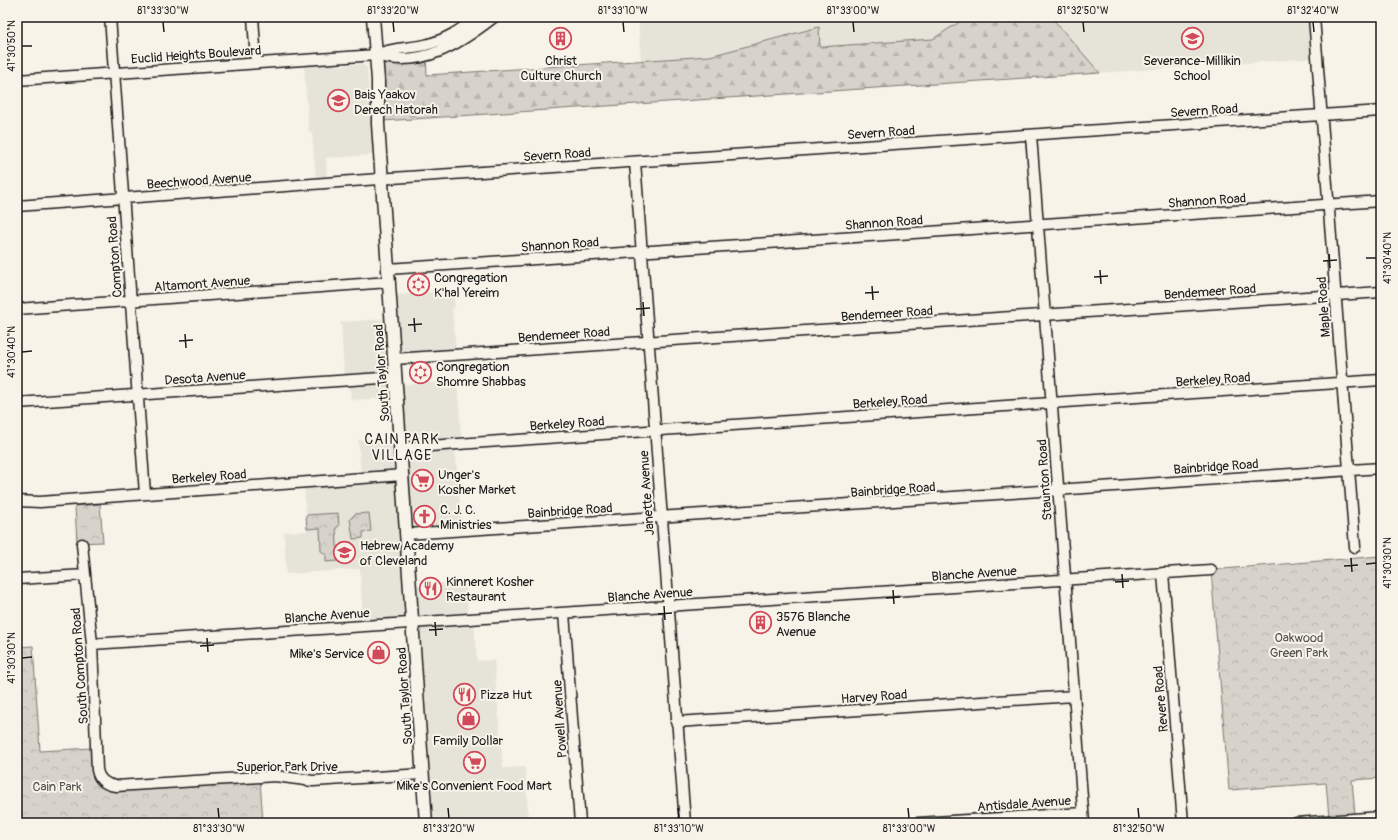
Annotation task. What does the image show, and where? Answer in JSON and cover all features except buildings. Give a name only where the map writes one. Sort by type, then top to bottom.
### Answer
[{"type":"main road","name":"South Taylor Road","points":[[373,17],[376,55],[378,124],[426,823]]},
{"type":"street","name":"Compton Road","points":[[110,17],[145,494]]},
{"type":"street","points":[[253,17],[256,62]]},
{"type":"street","points":[[376,55],[390,49],[424,45],[441,40],[456,33],[478,17]]},
{"type":"street","points":[[376,55],[394,59],[426,55],[441,51],[465,39],[494,17]]},
{"type":"street","name":"Maple Road","points":[[1314,17],[1355,546]]},
{"type":"street","name":"Euclid Heights Boulevard","points":[[17,80],[256,62],[376,55]]},
{"type":"street","name":"Severn Road","points":[[382,179],[1381,111]]},
{"type":"street","name":"Staunton Road","points":[[1031,135],[1083,818]]},
{"type":"street","name":"Janette Avenue","points":[[635,162],[676,722],[685,823]]},
{"type":"street","name":"Beechwood Avenue","points":[[17,206],[382,179]]},
{"type":"street","name":"Shannon Road","points":[[388,269],[1381,201]]},
{"type":"street","name":"Altamont Avenue","points":[[17,309],[389,282]]},
{"type":"street","name":"Bendemeer Road","points":[[394,358],[1045,316],[1381,292]]},
{"type":"street","name":"Desota Avenue","points":[[17,403],[396,377]]},
{"type":"street","name":"Berkeley Road","points":[[401,448],[1381,380]]},
{"type":"street","name":"Bainbridge Road","points":[[407,534],[1381,468]]},
{"type":"street","name":"Berkeley Road","points":[[17,501],[40,502],[403,475]]},
{"type":"street","name":"South Compton Road","points":[[82,544],[92,644],[97,770],[104,783]]},
{"type":"street","name":"Blanche Avenue","points":[[92,644],[413,622],[1066,581],[1211,570]]},
{"type":"street","name":"Revere Road","points":[[1163,573],[1183,823]]},
{"type":"street","points":[[17,579],[85,575]]},
{"type":"street","name":"Powell Avenue","points":[[564,613],[580,823]]},
{"type":"street","name":"Harvey Road","points":[[676,722],[1074,696]]},
{"type":"street","name":"Superior Park Drive","points":[[104,783],[116,786],[275,776],[313,781],[423,774]]},
{"type":"street","points":[[1296,823],[1381,817]]},
{"type":"street","name":"Antisdale Avenue","points":[[918,823],[1083,818]]},
{"type":"shaded area","points":[[638,17],[967,17],[970,57],[642,78]]},
{"type":"shaded area","name":"Severance-Millikin School","points":[[1314,17],[1317,58],[1100,73],[1051,18]]},
{"type":"shaded area","name":"Bais Yaakov Derech Hatorah","points":[[331,63],[337,66],[362,64],[367,68],[373,155],[326,158],[327,180],[316,181],[312,133],[309,133],[304,65]]},
{"type":"shaded area","points":[[453,291],[455,308],[452,309],[456,350],[408,354],[403,352],[400,347],[396,295]]},
{"type":"shaded area","points":[[386,319],[391,398],[351,400],[349,375],[344,375],[341,322]]},
{"type":"shaded area","points":[[457,381],[462,446],[455,447],[462,527],[417,529],[412,523],[402,385]]},
{"type":"shaded area","points":[[394,438],[396,464],[393,470],[361,474],[358,440]]},
{"type":"shaded area","name":"Hebrew Academy of Cleveland","points":[[392,480],[397,484],[406,615],[401,619],[363,621],[360,569],[286,574],[284,532],[307,531],[304,486]]},
{"type":"shaded area","points":[[466,582],[468,615],[474,622],[477,661],[494,660],[503,768],[525,767],[529,823],[434,823],[417,585]]},
{"type":"green space","points":[[967,17],[1051,17],[1100,73],[383,121],[376,55],[426,55],[427,75],[710,56],[819,27],[820,47],[933,39]]},
{"type":"green space","points":[[100,504],[103,542],[77,543],[75,506]]},
{"type":"green space","points":[[338,513],[339,526],[336,528],[338,561],[326,562],[326,555],[321,551],[320,528],[307,529],[306,515]]},
{"type":"green space","points":[[369,513],[371,531],[363,532],[363,538],[353,539],[350,519],[355,514]]},
{"type":"green space","name":"Oakwood Green Park","points":[[1381,556],[1381,778],[1352,780],[1355,815],[1329,817],[1326,783],[1229,790],[1211,570]]},
{"type":"green space","name":"Cain Park","points":[[33,646],[40,751],[92,748],[94,773],[101,786],[260,780],[263,823],[17,823],[17,647]]},
{"type":"place","name":"Christ Culture Church","points":[[561,38]]},
{"type":"place","name":"Severance-Millikin School","points":[[1192,38]]},
{"type":"place","name":"Bais Yaakov Derech Hatorah","points":[[338,101]]},
{"type":"place","name":"Congregation K'hal Yereim","points":[[418,284]]},
{"type":"place","name":"Congregation Shomre Shabbas","points":[[421,373]]},
{"type":"place","name":"Unger's Kosher Market","points":[[422,481]]},
{"type":"place","name":"C. J. C. Ministries","points":[[425,516]]},
{"type":"place","name":"Hebrew Academy of Cleveland","points":[[344,552]]},
{"type":"place","name":"Kinneret Kosher Restaurant","points":[[431,588]]},
{"type":"place","name":"3576 Blanche Avenue","points":[[760,623]]},
{"type":"place","name":"Mike's Service","points":[[379,653]]},
{"type":"place","name":"Pizza Hut","points":[[465,694]]},
{"type":"place","name":"Family Dollar","points":[[468,718]]},
{"type":"place","name":"Mike's Convenient Food Mart","points":[[474,763]]},
{"type":"district","name":"CAIN PARK VILLAGE","points":[[402,448]]}]
